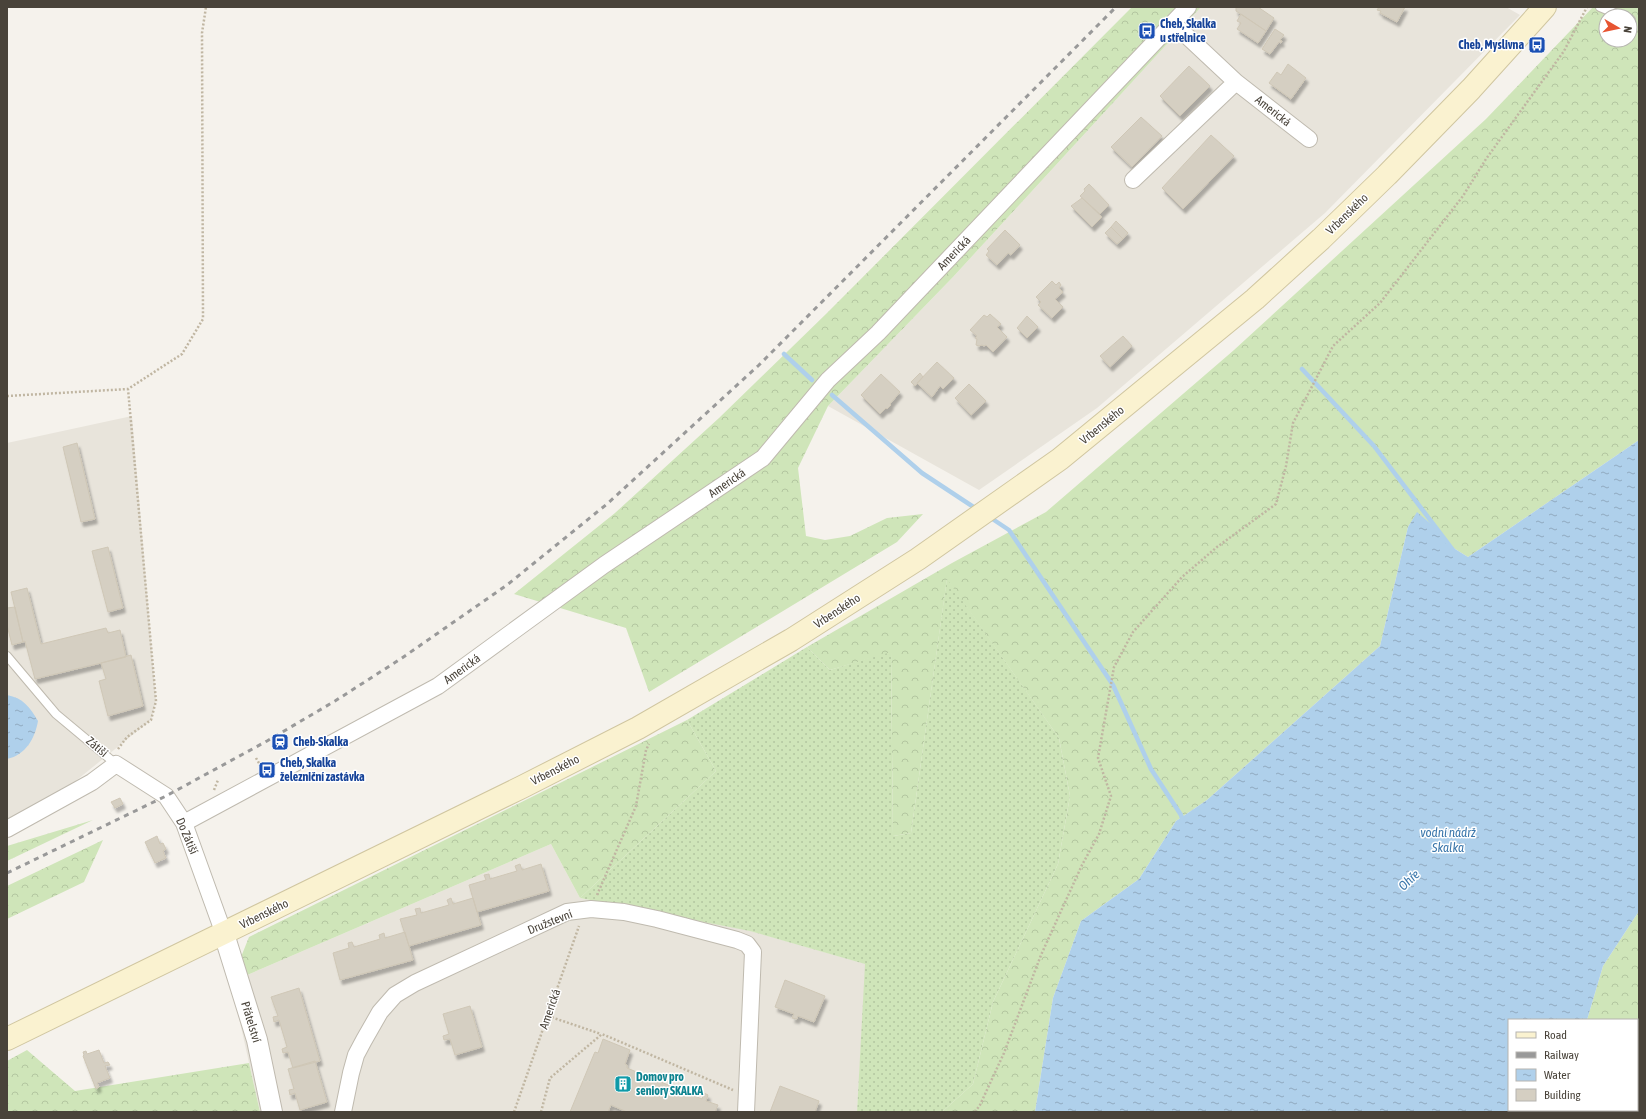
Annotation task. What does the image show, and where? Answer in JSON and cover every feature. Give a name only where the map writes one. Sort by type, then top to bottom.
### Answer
[{"type":"main road","name":"Vrbenského","points":[[7,1039],[224,934],[654,720],[791,640],[918,559],[1060,459],[1255,299],[1321,239],[1387,175],[1471,89],[1545,7]]},
{"type":"street","name":"Americká","points":[[184,823],[438,686],[604,565],[763,458],[828,380],[878,333],[1188,7]]},
{"type":"street","name":"Americká","points":[[1173,23],[1236,82],[1309,140]]},
{"type":"street","points":[[1134,180],[1236,82]]},
{"type":"street","name":"Do Zátiší","points":[[116,764],[166,796],[184,823],[224,934]]},
{"type":"street","name":"Zátiší","points":[[7,829],[92,782],[116,764]]},
{"type":"street","name":"Družstevní","points":[[343,1112],[356,1055],[380,1012],[395,995],[415,983],[567,912],[591,909],[624,912],[657,919],[738,940],[747,944],[753,952],[746,1112]]},
{"type":"street","name":"Přátelství","points":[[224,934],[257,1040],[272,1112]]},
{"type":"lane","name":"Zátiší","points":[[7,656],[56,714],[116,764]]},
{"type":"path","points":[[7,396],[128,389],[182,354],[203,319],[202,33],[206,7]]},
{"type":"path","points":[[975,1112],[980,1105],[1004,1053],[1041,955],[1082,865],[1099,834],[1111,796],[1098,758],[1113,669],[1133,632],[1182,576],[1217,546],[1276,504],[1286,466],[1293,424],[1333,346],[1380,303],[1463,196],[1486,159],[1564,50],[1588,7]]},
{"type":"path","points":[[116,764],[119,747],[127,736],[151,720],[156,702],[128,389]]},
{"type":"path","name":"Americká","points":[[514,1112],[584,914],[591,909],[636,806],[646,750],[654,733],[654,720]]},
{"type":"path","points":[[548,1016],[602,1034],[747,1096]]},
{"type":"path","points":[[541,1112],[550,1078],[602,1034]]},
{"type":"shaded area","points":[[1201,7],[1506,7],[1520,15],[1325,213],[1097,408],[979,490],[828,406],[953,277]]},
{"type":"shaded area","points":[[132,416],[156,701],[151,720],[57,796],[7,821],[7,443]]},
{"type":"shaded area","points":[[551,844],[580,898],[744,929],[866,964],[857,1112],[260,1112],[231,982]]},
{"type":"green space","points":[[1132,7],[1201,7],[953,277],[828,406],[798,468],[806,536],[825,540],[850,536],[887,518],[923,514],[897,542],[649,692],[626,628],[514,594],[615,513],[719,418],[827,313]]},
{"type":"green space","points":[[1593,7],[1639,7],[1639,440],[1468,557],[1447,544],[1438,530],[1417,513],[1408,527],[1380,646],[1207,800],[1176,821],[1139,879],[1081,921],[1053,998],[1035,1112],[942,1112],[973,1084],[993,1002],[1058,864],[1070,796],[1059,738],[947,579],[911,833],[893,836],[891,652],[830,670],[807,647],[952,563],[1046,512],[1234,350],[1486,119]]},
{"type":"green space","points":[[947,578],[1059,738],[1070,796],[1058,864],[993,1002],[973,1084],[942,1112],[857,1112],[865,964],[750,931],[580,898],[716,771],[687,720],[807,647],[830,670],[891,651],[893,836],[911,833]]},
{"type":"green space","points":[[687,720],[716,771],[580,898],[551,844],[231,982],[249,937]]},
{"type":"green space","points":[[93,820],[7,861],[7,846]]},
{"type":"green space","points":[[103,840],[84,882],[7,919],[7,886]]},
{"type":"green space","points":[[1639,911],[1639,1112],[1561,1112],[1638,1111],[1638,1019],[1587,1019],[1603,966]]},
{"type":"green space","points":[[27,1050],[75,1091],[249,1063],[260,1112],[7,1112],[7,1061]]},
{"type":"water","name":"vodní nádrž Skalka","points":[[1639,440],[1639,911],[1603,966],[1587,1019],[1508,1019],[1508,1111],[1561,1112],[1035,1112],[1053,998],[1081,921],[1139,879],[1176,821],[1207,800],[1380,646],[1408,527],[1417,512],[1438,530],[1447,544],[1468,557]]},
{"type":"water","points":[[7,695],[13,696],[26,704],[38,721],[35,734],[24,750],[14,757],[7,759]]},
{"type":"building","points":[[1236,7],[1258,7],[1274,18],[1266,31],[1236,11]]},
{"type":"building","points":[[1379,7],[1405,7],[1397,22],[1380,13],[1381,11],[1377,10]]},
{"type":"building","points":[[1241,14],[1266,31],[1258,43],[1237,29],[1241,23],[1237,21]]},
{"type":"building","points":[[1275,29],[1284,35],[1280,40],[1282,41],[1281,43],[1279,42],[1270,54],[1262,49]]},
{"type":"building","points":[[1288,64],[1306,78],[1291,99],[1269,83],[1277,72],[1281,75]]},
{"type":"building","points":[[1189,66],[1210,86],[1180,116],[1160,96]]},
{"type":"building","points":[[1141,117],[1162,136],[1132,167],[1111,147]]},
{"type":"building","points":[[1211,135],[1234,156],[1183,209],[1162,188]]},
{"type":"building","points":[[1089,184],[1109,205],[1100,214],[1080,196]]},
{"type":"building","points":[[1082,198],[1102,217],[1092,227],[1071,206]]},
{"type":"building","points":[[1116,221],[1128,233],[1123,239],[1111,227]]},
{"type":"building","points":[[1111,227],[1123,239],[1117,244],[1105,233]]},
{"type":"building","points":[[1005,230],[1020,245],[1011,255],[1008,253],[997,265],[986,255],[989,251],[987,249]]},
{"type":"building","points":[[1052,281],[1056,285],[1059,282],[1061,285],[1059,288],[1063,292],[1055,299],[1063,307],[1052,318],[1038,305],[1041,302],[1036,297]]},
{"type":"building","points":[[990,314],[1001,324],[997,327],[1007,337],[993,352],[986,345],[976,345],[977,339],[975,338],[977,336],[970,330],[984,315],[987,317]]},
{"type":"building","points":[[1027,316],[1038,327],[1027,338],[1017,328]]},
{"type":"building","points":[[1123,336],[1132,346],[1110,367],[1100,356]]},
{"type":"building","points":[[937,362],[954,378],[943,389],[940,386],[932,397],[917,383]]},
{"type":"building","points":[[920,373],[923,377],[915,386],[911,382]]},
{"type":"building","points":[[881,374],[900,392],[890,404],[891,405],[880,414],[861,395]]},
{"type":"building","points":[[969,384],[986,401],[971,415],[955,398]]},
{"type":"building","points":[[77,443],[95,519],[81,522],[63,447]]},
{"type":"building","points":[[108,547],[123,608],[108,612],[92,551]]},
{"type":"building","points":[[27,588],[41,644],[106,628],[108,633],[120,630],[126,657],[35,679],[25,641],[23,642],[11,592]]},
{"type":"building","points":[[15,607],[23,642],[12,645],[7,625],[7,608]]},
{"type":"building","points":[[131,655],[143,706],[108,716],[99,681],[106,679],[101,663]]},
{"type":"building","points":[[120,798],[123,804],[115,808],[111,802]]},
{"type":"building","points":[[157,836],[160,844],[163,843],[166,849],[163,851],[166,858],[155,863],[145,842]]},
{"type":"building","points":[[520,864],[522,870],[541,864],[549,891],[477,912],[469,885],[486,880],[484,875],[489,874],[490,879],[517,871],[515,866]]},
{"type":"building","points":[[451,898],[453,904],[473,898],[481,925],[409,946],[400,919],[417,915],[415,909],[420,908],[421,913],[449,905],[447,900]]},
{"type":"building","points":[[405,932],[413,960],[340,980],[333,953],[349,948],[348,943],[352,942],[354,947],[380,939],[379,935],[384,933],[385,938]]},
{"type":"building","points":[[785,980],[825,996],[814,1022],[798,1016],[797,1019],[792,1018],[794,1014],[775,1007]]},
{"type":"building","points":[[299,988],[320,1061],[293,1068],[288,1052],[283,1053],[282,1049],[287,1047],[279,1020],[274,1022],[273,1017],[278,1016],[271,997]]},
{"type":"building","points":[[470,1006],[482,1047],[455,1055],[450,1039],[444,1040],[443,1036],[449,1034],[443,1014]]},
{"type":"building","name":"Domov pro seniory SKALKA","points":[[603,1039],[630,1050],[625,1064],[627,1065],[627,1068],[702,1099],[704,1093],[708,1095],[706,1101],[718,1105],[715,1112],[627,1112],[611,1105],[608,1112],[570,1112],[594,1054],[595,1052],[598,1053]]},
{"type":"building","points":[[99,1050],[104,1063],[108,1062],[110,1065],[105,1066],[110,1078],[97,1083],[99,1087],[96,1089],[83,1056],[83,1052],[86,1051],[87,1054]]},
{"type":"building","points":[[315,1061],[327,1102],[300,1110],[295,1093],[290,1095],[289,1090],[294,1089],[288,1069]]},
{"type":"building","points":[[780,1086],[819,1101],[815,1112],[770,1112]]},
{"type":"waterway","points":[[784,354],[812,380]]},
{"type":"waterway","points":[[1302,369],[1374,446],[1453,550]]},
{"type":"waterway","points":[[832,395],[922,473],[978,510]]},
{"type":"waterway","points":[[988,516],[1009,530],[1113,685],[1151,769],[1181,815],[1183,822]]},
{"type":"railway","points":[[7,873],[166,796],[267,741],[335,701],[402,658],[507,585],[607,504],[759,365],[1116,7]]},
{"type":"place","name":"Cheb, Skalka u střelnice","points":[[1147,31]]},
{"type":"place","name":"Cheb, Myslivna","points":[[1537,45]]},
{"type":"place","name":"Cheb-Skalka","points":[[280,742]]},
{"type":"place","name":"Cheb, Skalka železniční zastávka","points":[[267,770]]},
{"type":"place","name":"Domov pro seniory SKALKA","points":[[623,1084]]},
{"type":"water label","name":"Ohře","points":[[1409,880]]}]
